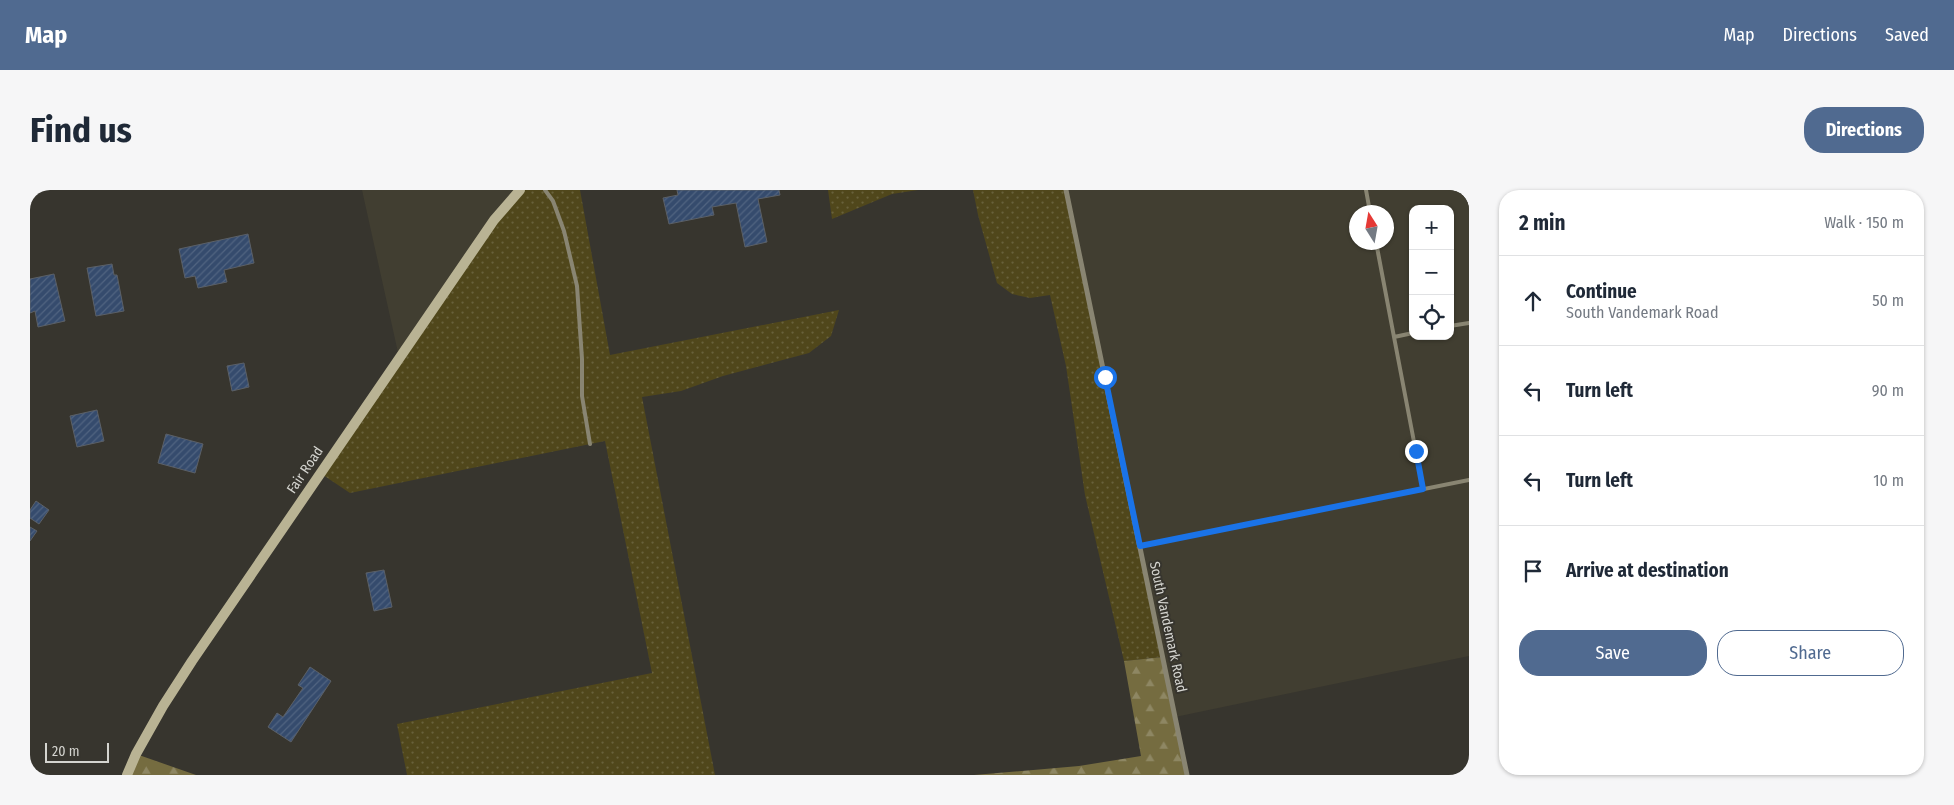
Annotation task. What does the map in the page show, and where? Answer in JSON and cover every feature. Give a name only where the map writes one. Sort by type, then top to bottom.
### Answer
[{"type":"street","name":"Fair Road","points":[[127,775],[163,706],[251,572],[494,220],[520,190]]},
{"type":"street","name":"South Vandemark Road","points":[[1066,190],[1187,775]]},
{"type":"lane","points":[[545,190],[553,201],[564,231],[576,286],[582,359],[582,396],[590,444]]},
{"type":"lane","points":[[1366,190],[1369,205]]},
{"type":"lane","points":[[1378,250],[1423,489]]},
{"type":"lane","points":[[1454,325],[1469,323]]},
{"type":"lane","points":[[1394,337],[1409,334]]},
{"type":"lane","points":[[1140,546],[1469,480]]},
{"type":"shaded area","points":[[362,190],[520,190],[399,357]]},
{"type":"shaded area","points":[[520,190],[580,190],[610,355],[839,310],[831,336],[809,353],[723,376],[681,391],[642,397],[715,775],[407,775],[397,724],[652,673],[605,441],[350,493],[320,473]]},
{"type":"shaded area","points":[[828,190],[918,190],[892,194],[832,219]]},
{"type":"shaded area","points":[[973,190],[1066,190],[1163,657],[1124,661],[1085,495],[1066,366],[1050,295],[1030,298],[1012,294],[997,283]]},
{"type":"shaded area","points":[[1066,190],[1469,190],[1469,656],[1175,717]]},
{"type":"green space","points":[[1163,657],[1187,775],[974,775],[1079,766],[1141,756],[1124,661]]},
{"type":"green space","points":[[136,754],[196,775],[127,775]]},
{"type":"building","points":[[677,190],[779,190],[780,195],[758,199],[767,242],[745,247],[736,203],[712,207],[714,215],[669,224],[663,198],[678,195]]},
{"type":"building","points":[[248,234],[254,263],[224,270],[227,282],[198,288],[195,276],[185,278],[179,249]]},
{"type":"building","points":[[112,264],[114,275],[117,275],[124,311],[96,316],[87,268]]},
{"type":"building","points":[[54,274],[65,321],[38,327],[35,311],[30,313],[30,279]]},
{"type":"building","points":[[244,363],[249,387],[232,391],[227,366]]},
{"type":"building","points":[[97,410],[104,441],[77,447],[70,416]]},
{"type":"building","points":[[166,434],[203,444],[195,473],[158,463]]},
{"type":"building","points":[[36,501],[49,510],[39,524],[30,518],[30,510]]},
{"type":"building","points":[[30,527],[37,531],[30,541]]},
{"type":"building","points":[[384,570],[392,607],[374,611],[366,573]]},
{"type":"building","points":[[310,667],[331,681],[291,742],[268,727],[277,713],[283,717],[303,688],[298,685]]},
{"type":"route","points":[[1105,377],[1140,546],[1423,489],[1416,451]]}]
